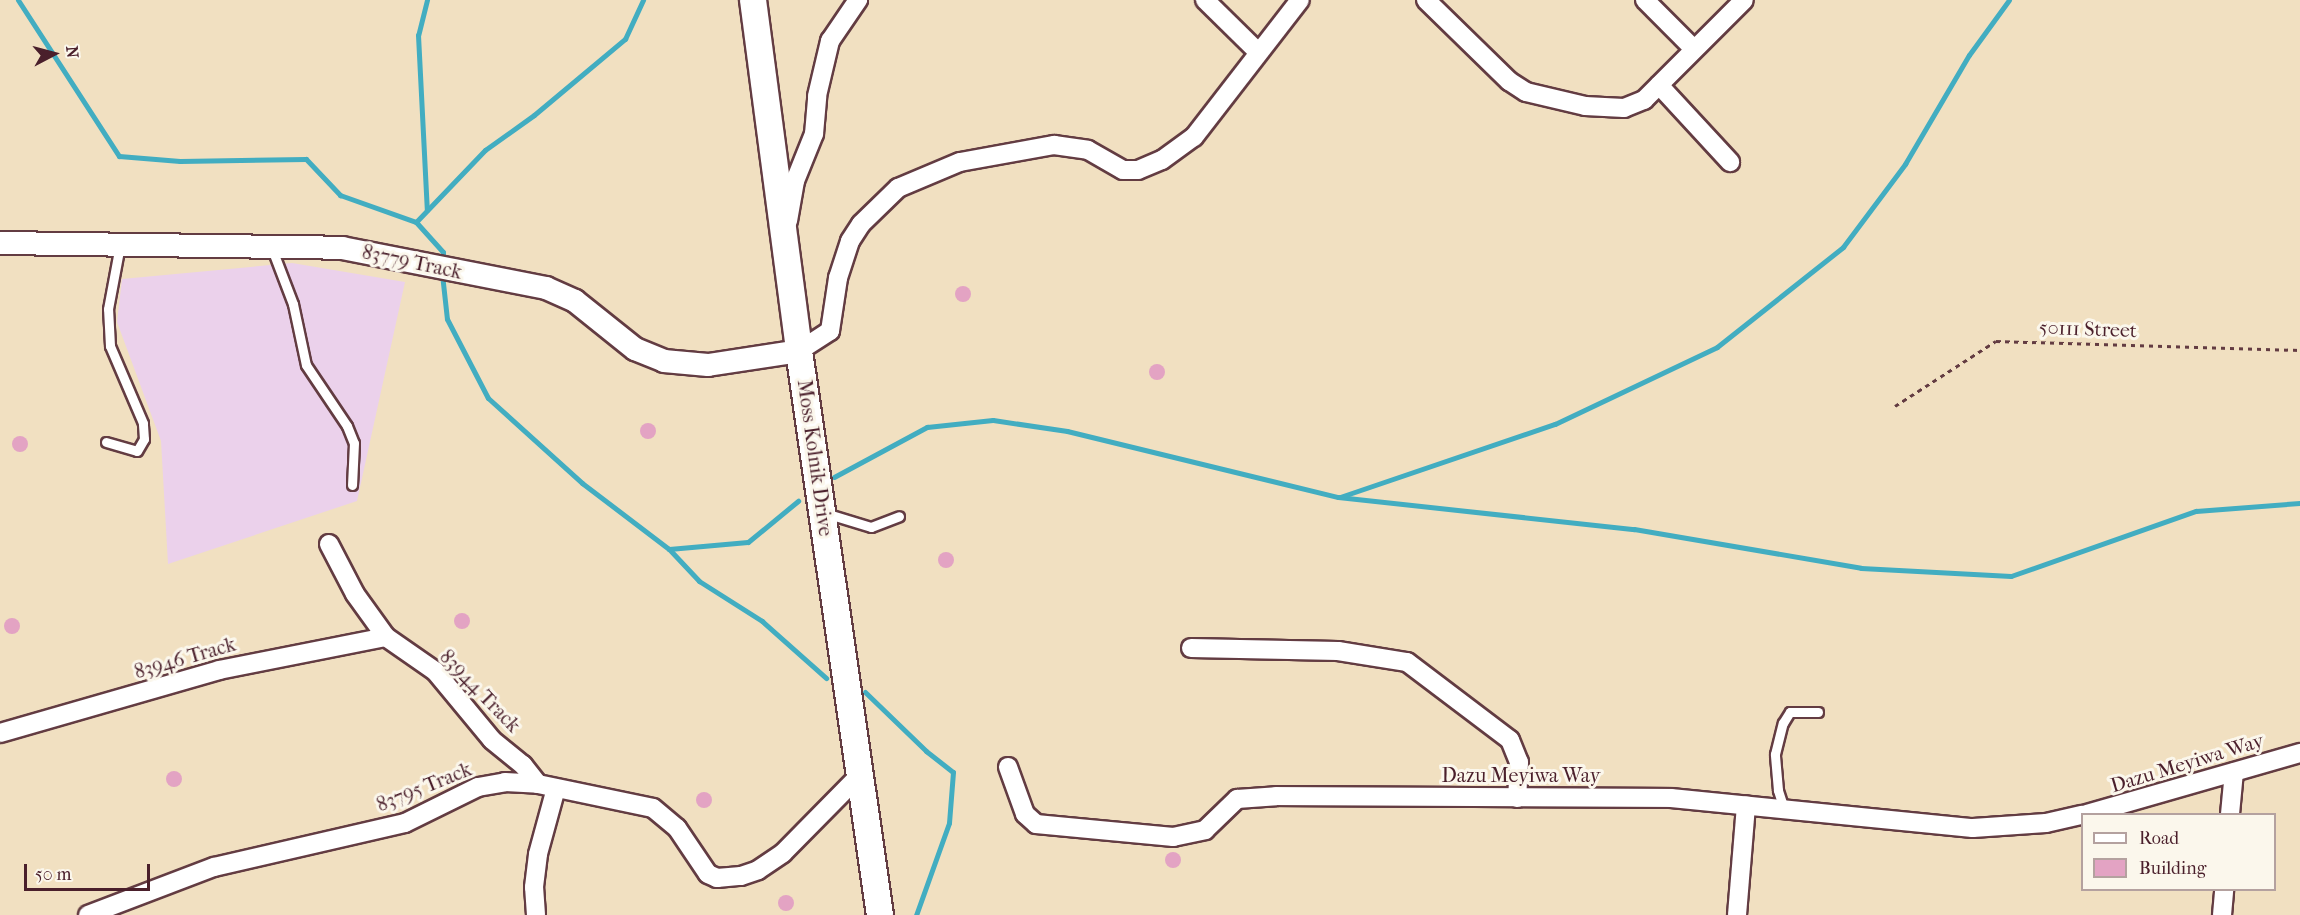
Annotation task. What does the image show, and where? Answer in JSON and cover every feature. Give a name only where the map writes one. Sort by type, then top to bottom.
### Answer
[{"type":"main road","name":"Moss Kolnik Drive","points":[[753,0],[799,351],[880,915]]},
{"type":"street","points":[[785,247],[791,200],[814,134],[817,96],[830,41],[858,0]]},
{"type":"street","points":[[1205,0],[1258,51]]},
{"type":"street","points":[[799,351],[830,331],[838,278],[850,241],[861,224],[898,188],[960,162],[1054,145],[1088,150],[1123,170],[1138,170],[1180,151],[1194,137],[1258,51],[1300,0]]},
{"type":"street","points":[[1426,0],[1509,81],[1526,92],[1586,106],[1624,108],[1644,100],[1744,0]]},
{"type":"street","points":[[1645,0],[1694,49]]},
{"type":"street","points":[[1659,85],[1730,162]]},
{"type":"street","name":"83779 Track","points":[[0,243],[270,244],[342,248],[416,265],[525,282],[561,294],[581,305],[635,349],[664,361],[708,365],[799,351]]},
{"type":"street","name":"83944 Track","points":[[328,544],[355,594],[386,637],[435,671],[492,740],[547,786]]},
{"type":"street","name":"83946 Track","points":[[0,733],[121,701],[219,670],[386,637]]},
{"type":"street","points":[[1191,648],[1338,651],[1407,662],[1510,740],[1519,762],[1517,798]]},
{"type":"street","name":"Dazu Meyiwa Way","points":[[2092,813],[2300,753]]},
{"type":"street","name":"Dazu Meyiwa Way","points":[[1008,767],[1025,814],[1036,824],[1156,836],[1187,835],[1205,830],[1237,799],[1671,798],[1973,828],[2046,823],[2081,816]]},
{"type":"street","points":[[2230,813],[2234,772]]},
{"type":"street","name":"83795 Track","points":[[88,915],[214,867],[405,824],[478,787],[505,782],[547,786],[653,808],[677,828],[700,866],[717,878],[741,876],[772,862],[860,775]]},
{"type":"street","points":[[536,915],[534,887],[547,786]]},
{"type":"street","points":[[1737,915],[1746,805]]},
{"type":"street","points":[[2222,915],[2224,891]]},
{"type":"lane","points":[[270,244],[293,304],[306,364],[347,426],[354,442],[352,485]]},
{"type":"lane","points":[[106,442],[137,451],[144,439],[143,423],[110,346],[108,309],[120,245]]},
{"type":"lane","points":[[823,512],[871,527],[899,516]]},
{"type":"lane","points":[[1784,809],[1778,790],[1775,754],[1783,723],[1790,712],[1818,712]]},
{"type":"path","name":"50111 Street","points":[[1895,406],[1996,341],[2300,350]]},
{"type":"shaded area","points":[[292,263],[405,282],[357,501],[168,564],[161,441],[117,322],[122,279]]},
{"type":"building","points":[[960,286],[966,286],[971,294],[969,300],[960,302],[955,297],[955,291]]},
{"type":"building","points":[[1154,364],[1160,364],[1165,372],[1163,378],[1154,380],[1149,375],[1149,369]]},
{"type":"building","points":[[645,423],[651,423],[656,431],[654,437],[645,439],[640,434],[640,428]]},
{"type":"building","points":[[17,436],[23,436],[28,444],[26,450],[17,452],[12,447],[12,441]]},
{"type":"building","points":[[943,552],[949,552],[954,560],[952,566],[943,568],[938,563],[938,557]]},
{"type":"building","points":[[459,613],[465,613],[470,621],[468,627],[459,629],[454,624],[454,618]]},
{"type":"building","points":[[9,618],[15,618],[20,626],[18,632],[9,634],[4,629],[4,623]]},
{"type":"building","points":[[171,771],[177,771],[182,779],[180,785],[171,787],[166,782],[166,776]]},
{"type":"building","points":[[701,792],[707,792],[712,800],[710,806],[701,808],[696,803],[696,797]]},
{"type":"building","points":[[1170,852],[1176,852],[1181,860],[1179,866],[1170,868],[1165,863],[1165,857]]},
{"type":"building","points":[[783,895],[789,895],[794,903],[792,909],[783,911],[778,906],[778,900]]},
{"type":"waterway","points":[[18,0],[119,156],[180,161],[306,159],[340,195],[416,222],[443,252],[443,262]]},
{"type":"waterway","points":[[427,0],[418,35],[427,210]]},
{"type":"waterway","points":[[416,222],[485,150],[534,115],[625,39],[643,0]]},
{"type":"waterway","points":[[1340,497],[1555,424],[1717,347],[1843,247],[1905,164],[1969,55],[2009,0]]},
{"type":"waterway","points":[[442,274],[447,319],[488,398],[582,483],[669,549],[748,542],[798,501]]},
{"type":"waterway","points":[[834,477],[927,427],[993,420],[1067,431],[1338,497],[1634,529],[1861,568],[2011,576],[2196,511],[2300,503]]},
{"type":"waterway","points":[[669,549],[699,581],[762,621],[826,678]]},
{"type":"waterway","points":[[865,692],[926,751],[953,772],[949,823],[916,915]]}]
